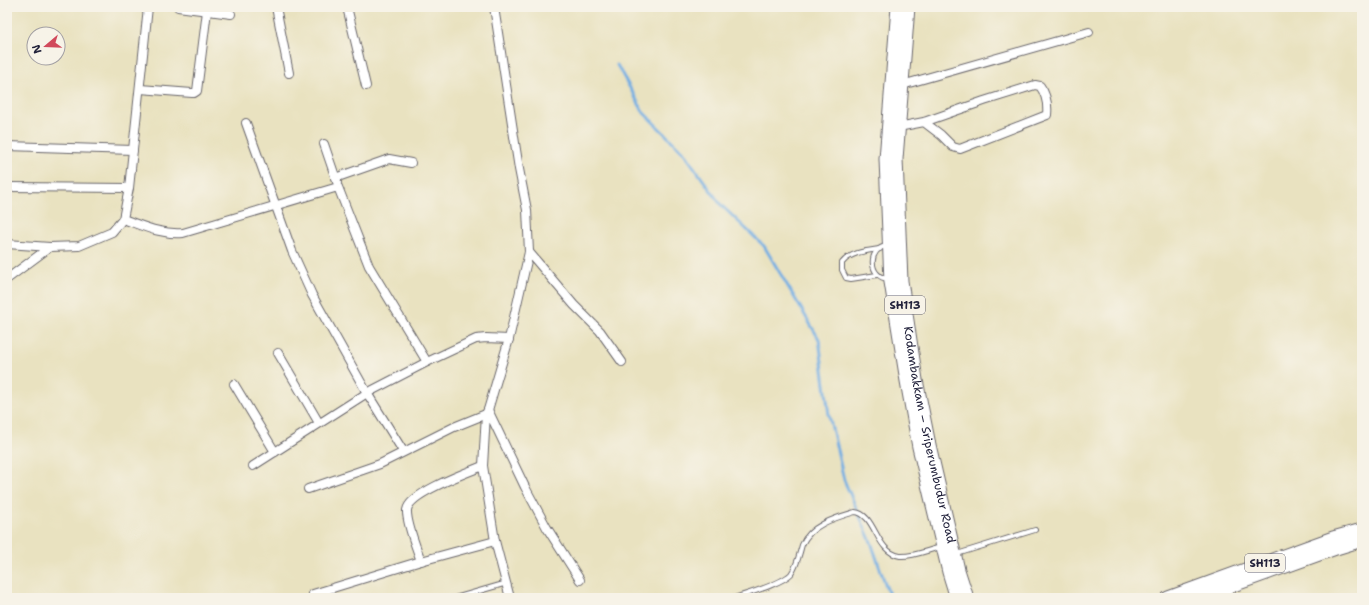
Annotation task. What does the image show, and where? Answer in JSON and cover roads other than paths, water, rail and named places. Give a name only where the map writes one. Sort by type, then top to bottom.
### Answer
[{"type":"main road","name":"Kodambakkam – Sriperumbudur Road","points":[[898,7],[886,159],[885,248],[919,447],[957,598]]},
{"type":"main road","name":"Kodambakkam – Sriperumbudur Road","points":[[908,7],[896,159],[901,281],[928,445],[967,598]]},
{"type":"main road","name":"SH113","points":[[1168,598],[1333,538],[1362,530]]},
{"type":"main road","name":"SH113","points":[[1197,598],[1362,540]]},
{"type":"street","points":[[7,244],[50,247],[79,246],[112,232],[123,219],[129,188],[148,7]]},
{"type":"street","points":[[178,7],[231,14]]},
{"type":"street","points":[[276,7],[289,73]]},
{"type":"street","points":[[347,7],[366,86]]},
{"type":"street","points":[[494,7],[519,169],[527,210],[529,252],[508,339],[487,412],[483,466],[495,542],[510,598]]},
{"type":"street","points":[[140,89],[192,93],[196,92],[198,88],[207,11]]},
{"type":"street","points":[[902,85],[1089,32]]},
{"type":"street","points":[[898,128],[924,122],[1036,85],[1040,86],[1043,90],[1048,107],[1047,115],[1042,118],[960,149],[953,147],[941,135],[924,122]]},
{"type":"street","points":[[246,122],[292,251],[312,295],[367,393],[403,451]]},
{"type":"street","points":[[324,144],[338,187],[369,266],[427,362]]},
{"type":"street","points":[[7,146],[133,150]]},
{"type":"street","points":[[335,178],[389,159],[411,163]]},
{"type":"street","points":[[7,187],[129,188]]},
{"type":"street","points":[[123,219],[172,234],[183,233],[338,187]]},
{"type":"street","points":[[7,279],[50,247]]},
{"type":"street","points":[[529,252],[574,305],[600,331],[622,362]]},
{"type":"street","points":[[253,466],[367,393],[427,362],[476,339],[508,339]]},
{"type":"street","points":[[278,353],[319,423]]},
{"type":"street","points":[[234,384],[275,452]]},
{"type":"street","points":[[308,489],[380,464],[403,451],[487,412]]},
{"type":"street","points":[[487,412],[547,528],[580,580]]},
{"type":"street","points":[[421,561],[408,518],[407,509],[411,502],[418,496],[450,479],[483,466]]},
{"type":"street","points":[[313,594],[421,561],[495,542]]},
{"type":"lane","points":[[877,275],[874,270],[874,256],[885,248]]},
{"type":"lane","points":[[885,248],[857,253],[846,258],[842,263],[842,270],[846,278],[851,279],[877,275],[886,279],[891,279]]},
{"type":"lane","points":[[735,598],[780,581],[786,577],[795,568],[803,543],[814,528],[855,512],[866,517],[878,539],[887,550],[898,556],[907,556],[943,547]]},
{"type":"lane","points":[[955,555],[1035,530]]},
{"type":"lane","points":[[455,598],[507,583]]},
{"type":"waterway","points":[[617,65],[644,113],[684,153],[721,205],[764,246],[819,339],[829,415],[844,480],[871,542],[890,598]]}]
